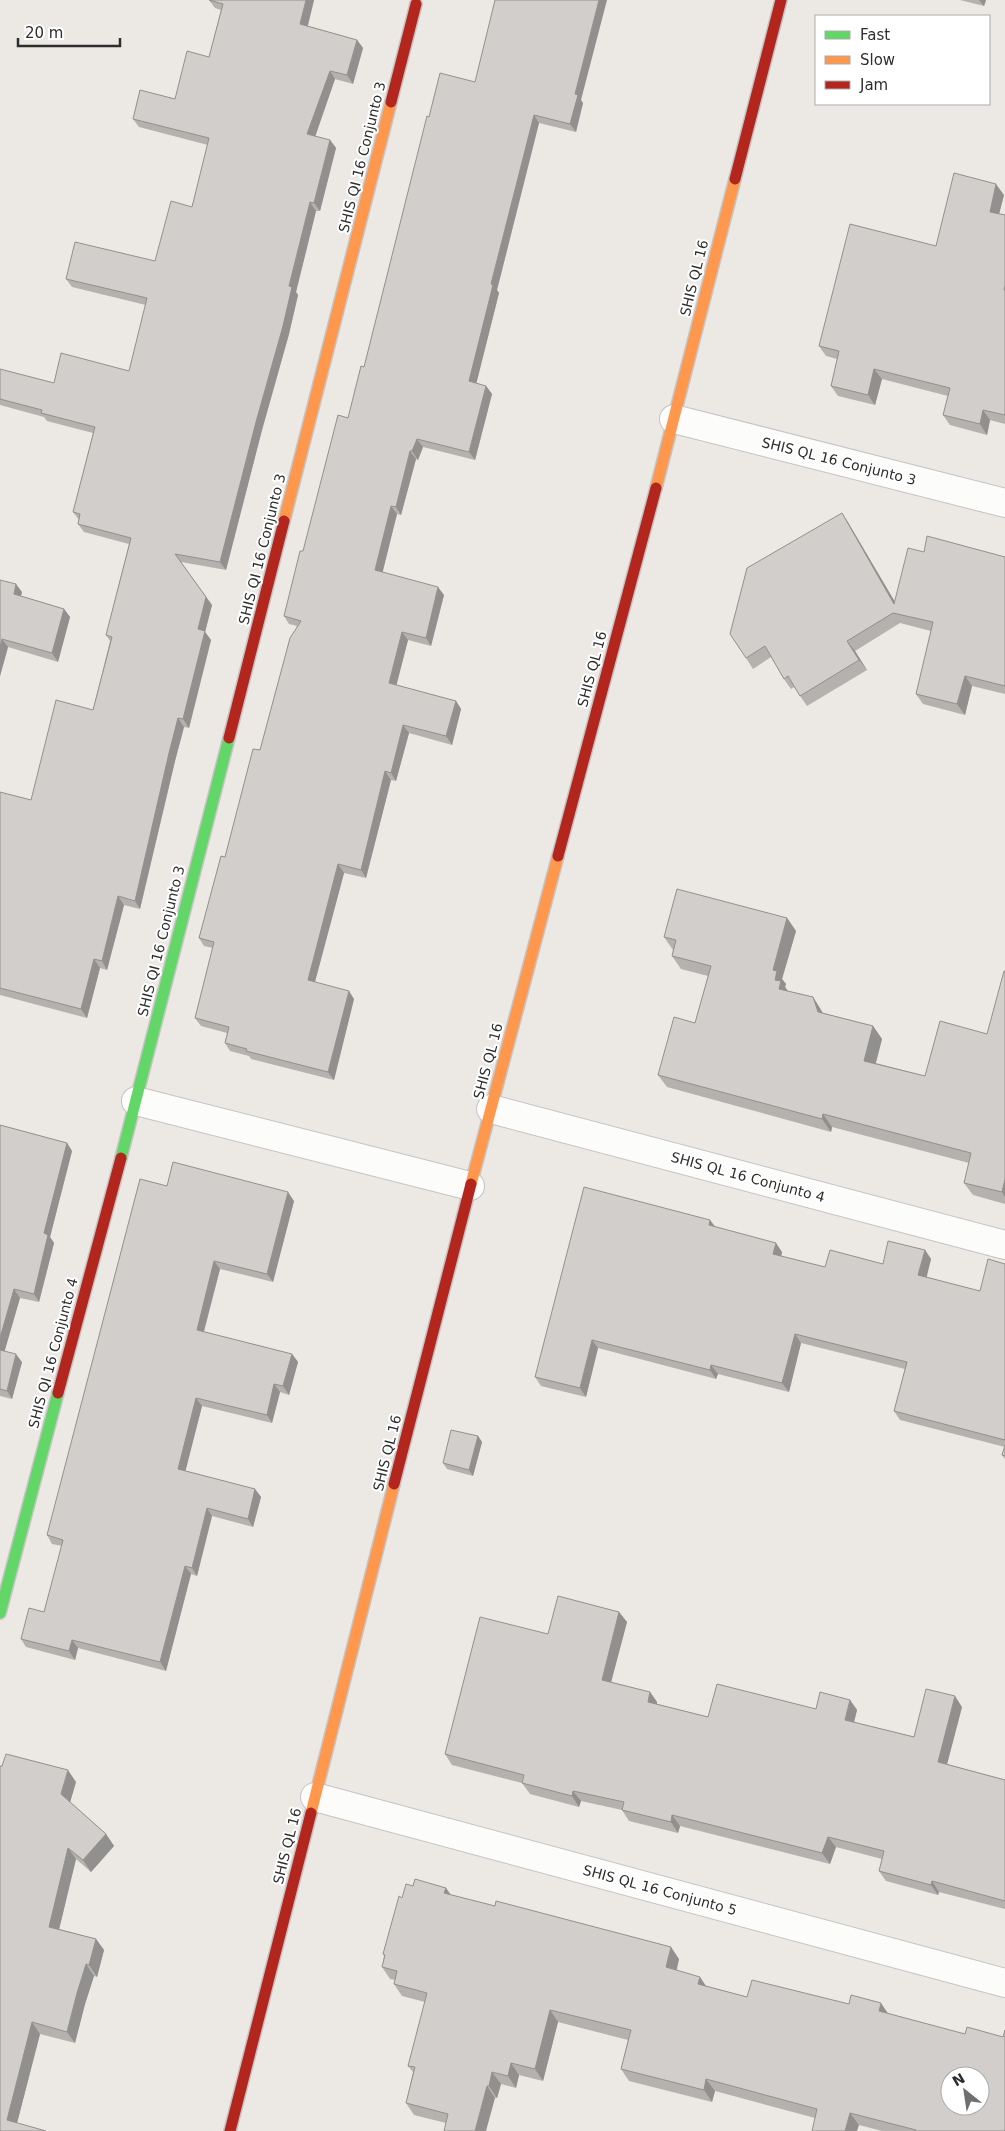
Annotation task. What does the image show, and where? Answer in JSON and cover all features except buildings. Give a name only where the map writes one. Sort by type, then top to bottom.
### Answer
[{"type":"street","name":"SHIS QL 16","points":[[230,2131],[470,1186],[674,419],[781,0]]},
{"type":"street","name":"SHIS QI 16 Conjunto 3","points":[[136,1101],[416,4]]},
{"type":"street","name":"SHIS QL 16 Conjunto 3","points":[[674,419],[1005,503]]},
{"type":"street","points":[[136,1101],[470,1186]]},
{"type":"street","name":"SHIS QI 16 Conjunto 4","points":[[0,1613],[136,1101]]},
{"type":"street","name":"SHIS QL 16 Conjunto 4","points":[[491,1109],[1005,1245]]},
{"type":"street","name":"SHIS QL 16 Conjunto 5","points":[[314,1796],[1005,1983]]},
{"type":"traffic: fast","points":[[121,1158],[229,738]]},
{"type":"traffic: fast","points":[[0,1613],[58,1393]]},
{"type":"traffic: slow","points":[[284,521],[391,102]]},
{"type":"traffic: slow","points":[[656,488],[735,179]]},
{"type":"traffic: slow","points":[[471,1184],[558,856]]},
{"type":"traffic: slow","points":[[311,1813],[394,1484]]},
{"type":"traffic: jam","points":[[735,179],[781,0]]},
{"type":"traffic: jam","points":[[391,102],[416,4]]},
{"type":"traffic: jam","points":[[558,856],[656,488]]},
{"type":"traffic: jam","points":[[229,738],[284,521]]},
{"type":"traffic: jam","points":[[58,1393],[121,1158]]},
{"type":"traffic: jam","points":[[394,1484],[471,1184]]},
{"type":"traffic: jam","points":[[230,2131],[311,1813]]}]
